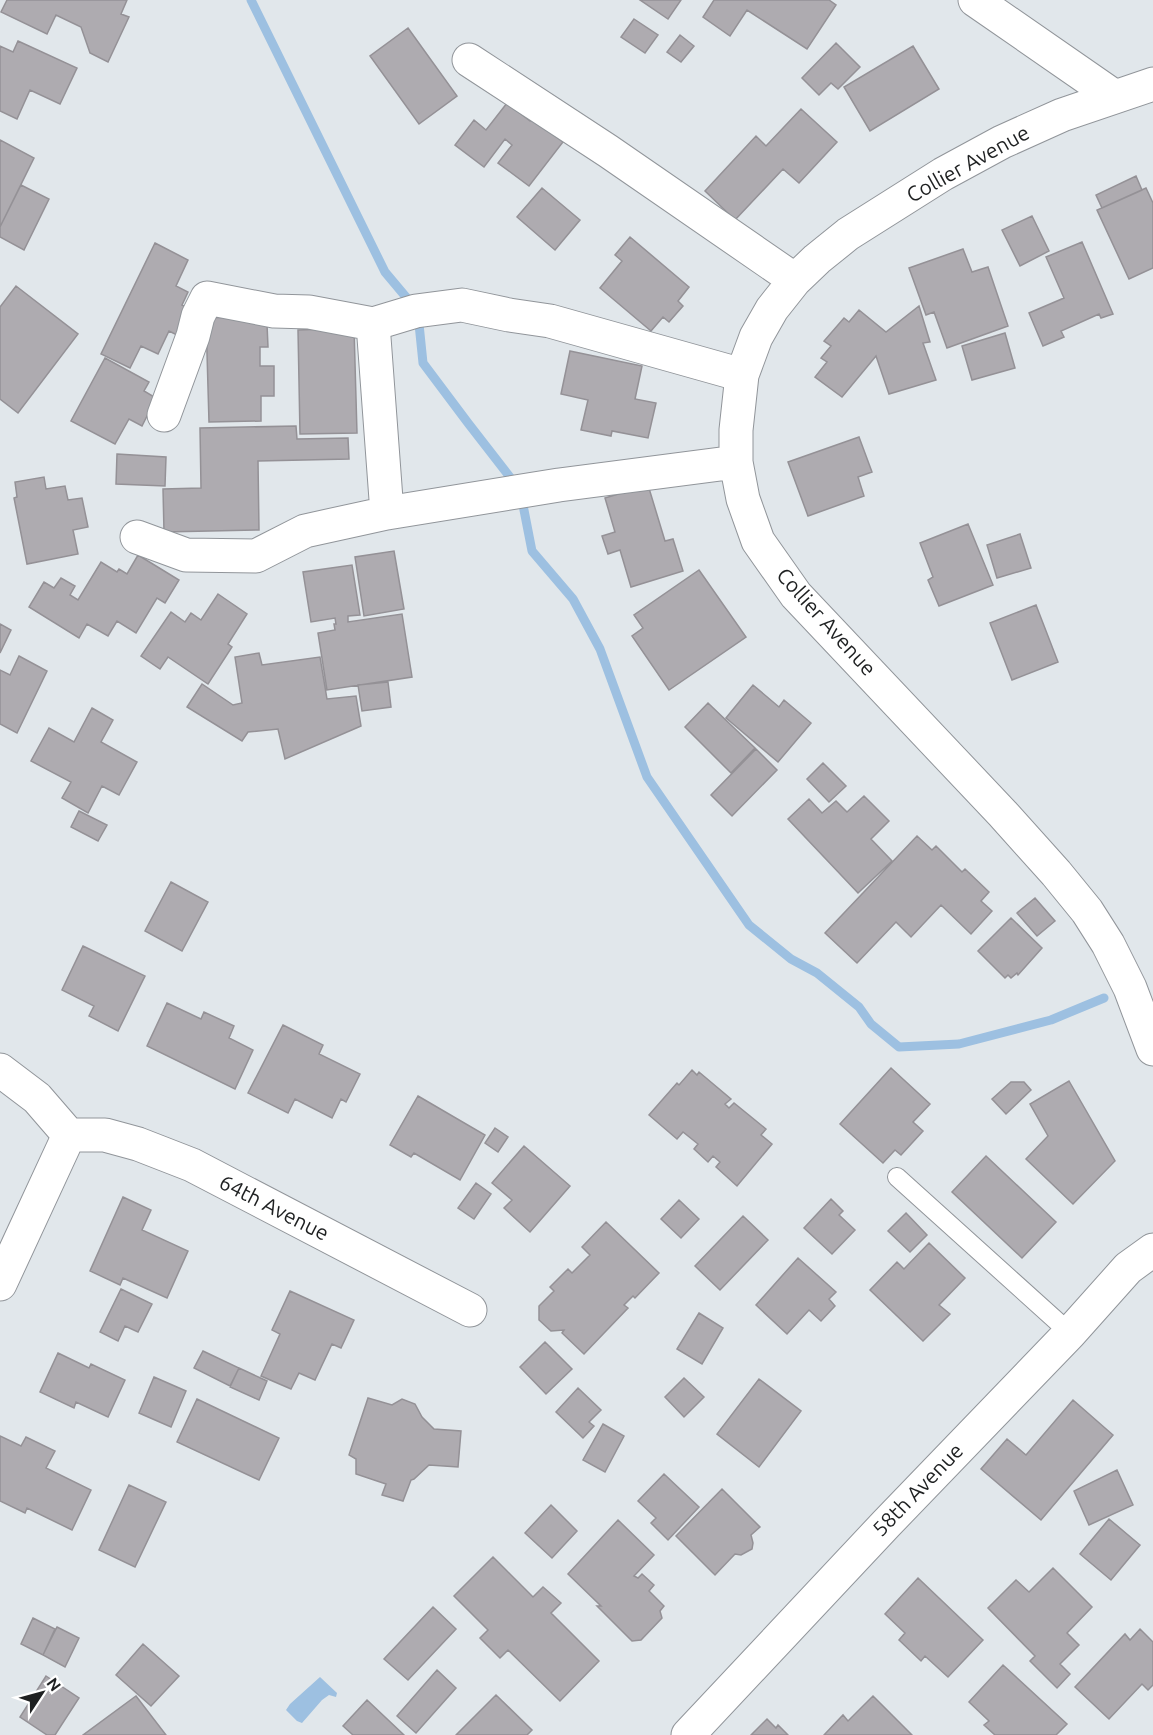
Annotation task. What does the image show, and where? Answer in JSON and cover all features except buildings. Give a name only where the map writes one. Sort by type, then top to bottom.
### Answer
[{"type":"street","points":[[975,0],[1115,97]]},
{"type":"street","points":[[469,60],[609,151],[795,280]]},
{"type":"street","name":"Collier Avenue","points":[[1153,84],[1062,115],[1002,142],[943,174],[848,234],[817,259],[795,280],[772,309],[756,337],[742,375],[736,430],[736,462],[743,499],[758,541],[796,595],[995,805],[1087,911],[1108,944],[1130,987],[1153,1049]]},
{"type":"street","points":[[164,415],[198,316],[207,298],[274,311],[309,312],[373,324],[416,311],[462,305],[550,321],[742,375]]},
{"type":"street","points":[[373,324],[387,513]]},
{"type":"street","points":[[137,537],[186,555],[256,556],[305,531],[387,513],[559,485],[736,462]]},
{"type":"street","points":[[0,1070],[37,1098],[69,1135],[0,1284]]},
{"type":"street","name":"64th Avenue","points":[[69,1135],[105,1135],[138,1144],[192,1165],[470,1310]]},
{"type":"street","name":"58th Avenue","points":[[688,1735],[886,1524],[1070,1333],[1128,1268],[1153,1250]]},
{"type":"lane","points":[[897,1177],[1070,1333]]},
{"type":"water","points":[[320,1677],[337,1693],[336,1697],[329,1695],[302,1723],[297,1721],[286,1710]]},
{"type":"waterway","points":[[251,0],[385,272],[411,303]]},
{"type":"waterway","points":[[419,324],[423,363],[513,481],[523,505],[532,551],[573,599],[600,649],[647,777],[749,925],[791,959],[817,973],[859,1007],[871,1024],[899,1047],[959,1044],[1051,1020],[1104,998]]}]
